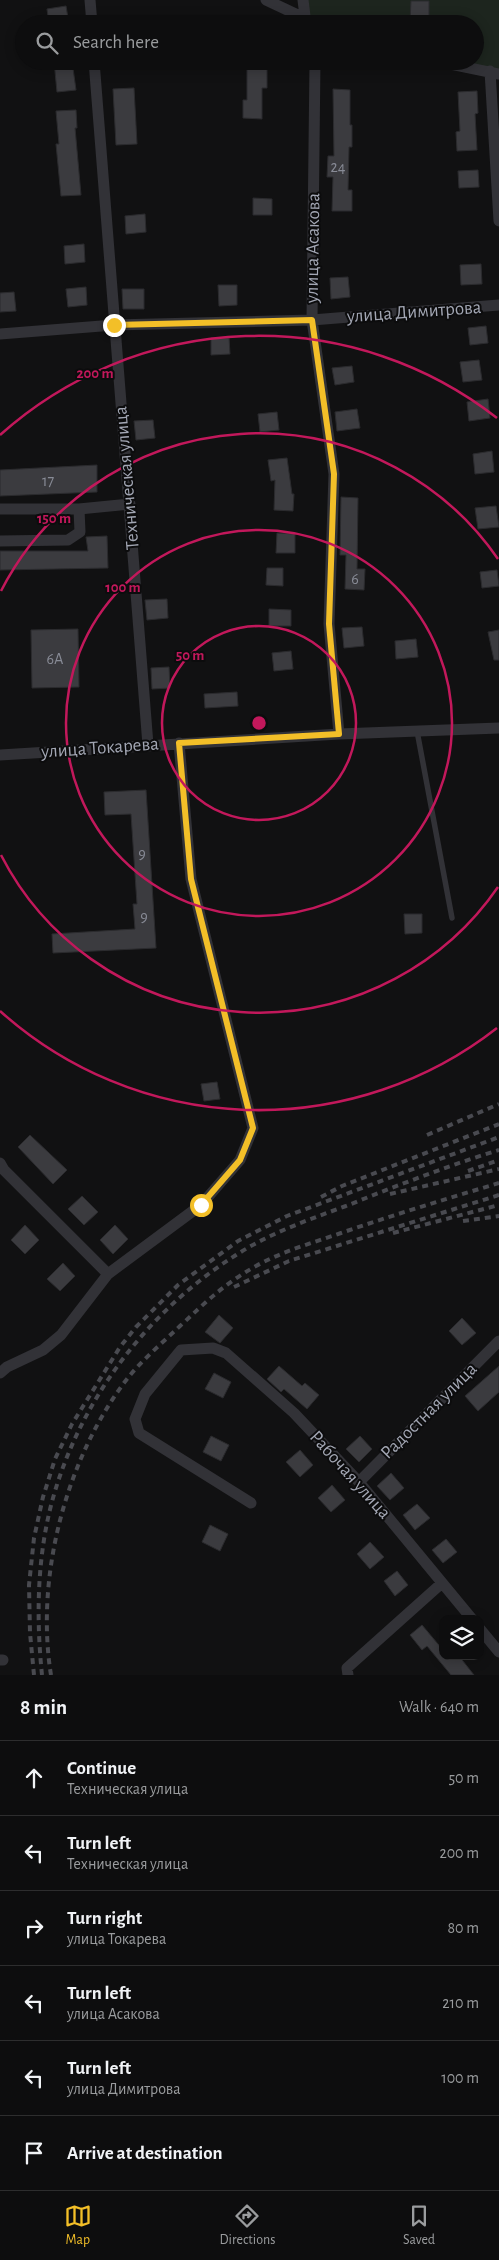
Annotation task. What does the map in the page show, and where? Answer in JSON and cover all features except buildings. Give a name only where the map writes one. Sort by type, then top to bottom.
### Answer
[{"type":"street","points":[[90,0],[91,15]]},
{"type":"street","points":[[266,0],[295,15]]},
{"type":"street","points":[[303,0],[305,15]]},
{"type":"street","name":"Техническая улица","points":[[95,70],[148,745]]},
{"type":"street","name":"улица Асакова","points":[[315,70],[312,320],[334,474],[329,624],[339,734]]},
{"type":"street","points":[[480,70],[494,73],[499,222]]},
{"type":"street","name":"улица Димитрова","points":[[0,334],[114,325],[312,320],[499,305]]},
{"type":"street","points":[[0,509],[79,509],[130,504]]},
{"type":"street","points":[[0,541],[68,540],[80,532],[79,509]]},
{"type":"street","name":"улица Токарева","points":[[0,755],[339,734],[499,728]]},
{"type":"street","points":[[0,1373],[7,1367],[43,1350],[61,1335],[108,1274],[201,1205],[240,1160],[253,1128],[191,879],[179,743]]},
{"type":"street","points":[[0,1163],[4,1170],[108,1274]]},
{"type":"street","name":"Радостная улица","points":[[359,1482],[499,1341]]},
{"type":"street","name":"Рабочая улица","points":[[251,1503],[139,1433],[135,1419],[145,1394],[181,1350],[213,1348],[226,1353],[294,1414],[359,1482],[469,1615]]},
{"type":"street","points":[[348,1675],[347,1668],[442,1582]]},
{"type":"street","points":[[484,1634],[499,1652]]},
{"type":"lane","points":[[417,731],[452,918]]},
{"type":"shaded area","points":[[303,0],[499,0],[499,74],[480,70],[484,70],[484,15],[305,15]]},
{"type":"railway","points":[[427,1135],[499,1104]]},
{"type":"railway","points":[[321,1197],[342,1186],[499,1124]]},
{"type":"railway","points":[[34,1675],[30,1633],[29,1585],[34,1538],[43,1497],[55,1459],[72,1424],[120,1347],[136,1327],[178,1285],[238,1241],[287,1216],[499,1137]]},
{"type":"railway","points":[[42,1675],[39,1631],[39,1586],[44,1542],[53,1498],[65,1461],[81,1426],[100,1392],[122,1360],[147,1330],[204,1277],[262,1240],[303,1222],[403,1184],[499,1150]]},
{"type":"railway","points":[[468,1171],[499,1160]]},
{"type":"railway","points":[[390,1194],[499,1169]]},
{"type":"railway","points":[[51,1675],[47,1637],[48,1599],[52,1559],[60,1520],[72,1482],[87,1445],[106,1410],[139,1365],[216,1293],[234,1279],[266,1261],[361,1226],[499,1183]]},
{"type":"railway","points":[[234,1287],[289,1261],[499,1195]]},
{"type":"railway","points":[[393,1233],[499,1205]]},
{"type":"railway","points":[[463,1221],[499,1216]]},
{"type":"route","points":[[114,325],[312,320],[334,474],[329,624],[339,734],[179,743],[191,879],[253,1128],[240,1160],[201,1205]]}]
